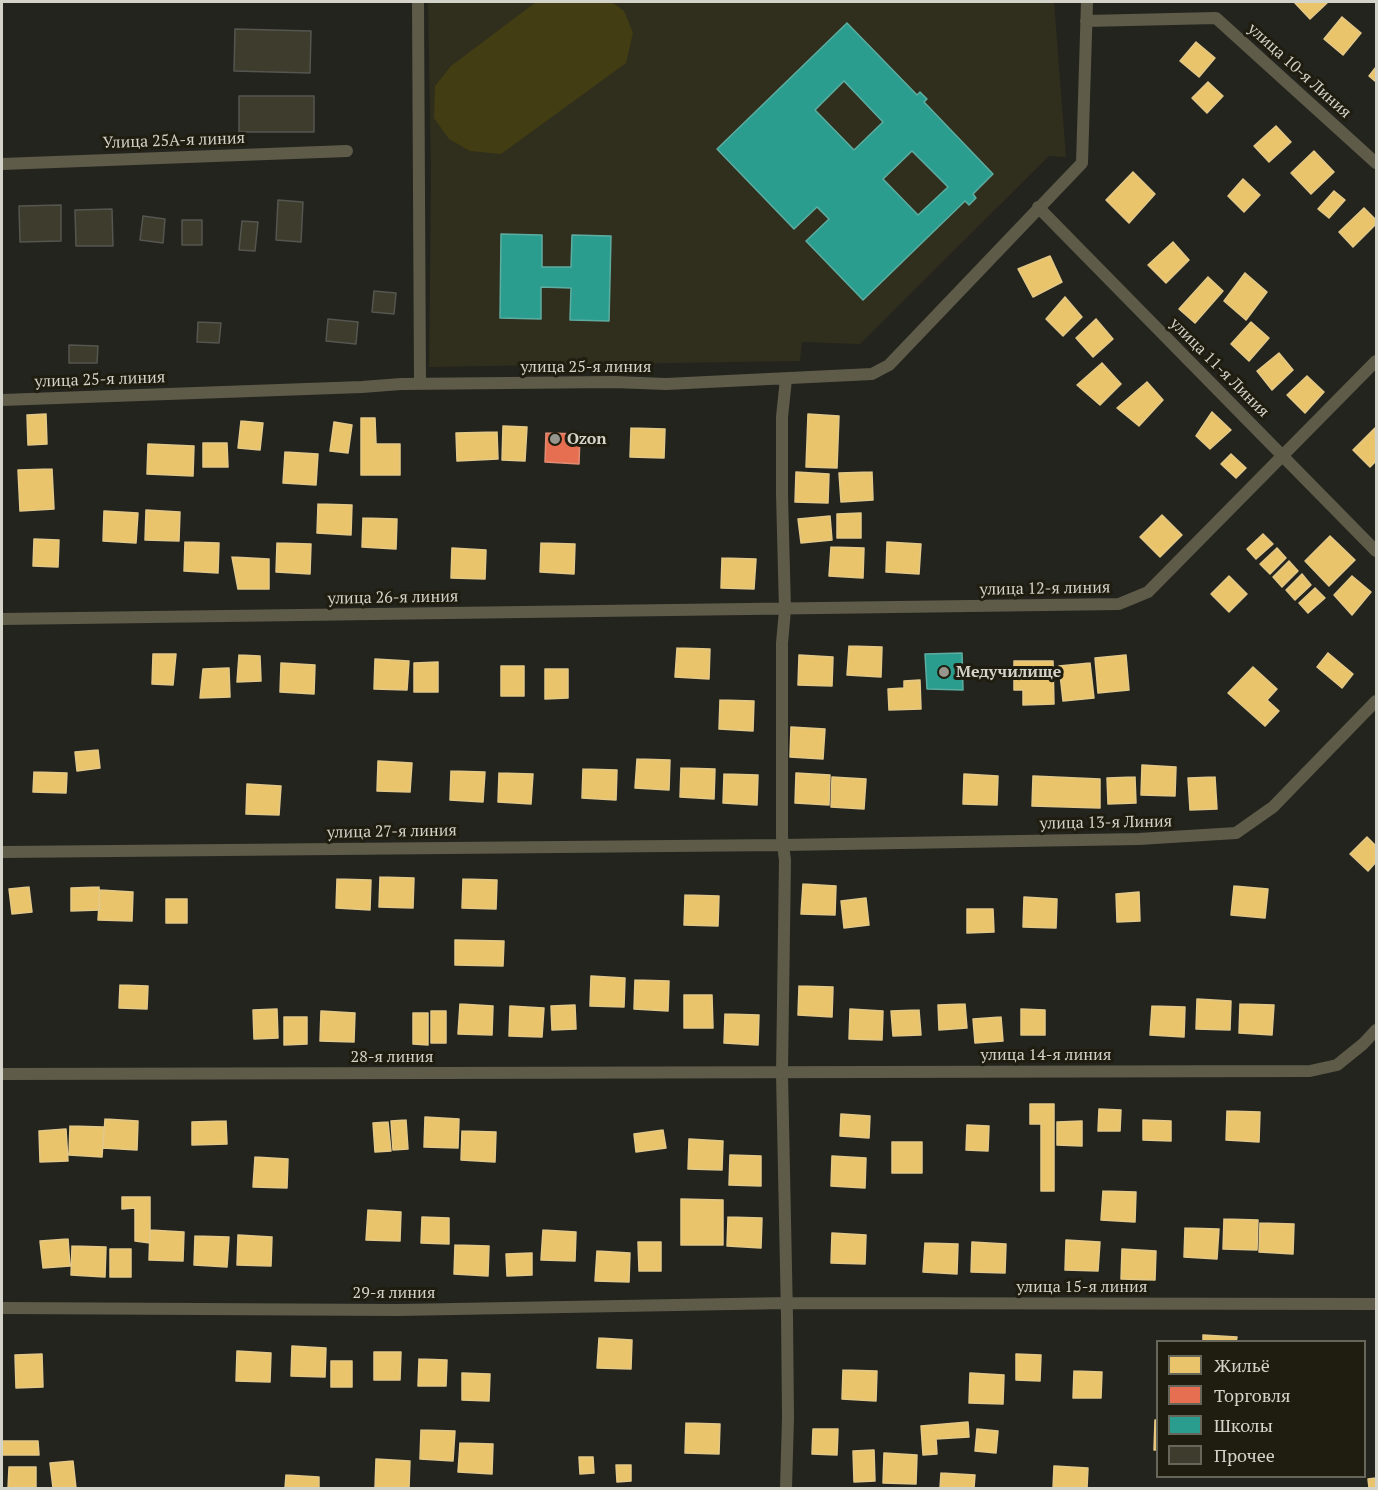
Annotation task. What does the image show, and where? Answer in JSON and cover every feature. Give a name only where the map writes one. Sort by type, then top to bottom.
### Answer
[{"type":"street","points":[[418,2],[420,384]]},
{"type":"street","points":[[1086,2],[1086,21]]},
{"type":"street","name":"улица 10-я Линия","points":[[1086,21],[1216,18],[1377,163]]},
{"type":"street","name":"улица 25-я линия","points":[[2,400],[420,384],[614,382],[666,384],[872,374],[889,364],[1082,163],[1086,21]]},
{"type":"street","name":"Улица 25А-я линия","points":[[2,164],[347,152]]},
{"type":"street","name":"улица 11-я Линия","points":[[1038,207],[1377,551]]},
{"type":"street","name":"улица 12-я линия","points":[[786,610],[1119,604],[1148,592],[1377,361]]},
{"type":"street","points":[[786,379],[782,417],[786,610],[782,655],[785,860],[782,1073],[788,1418],[786,1488]]},
{"type":"street","name":"улица 26-я линия","points":[[2,619],[786,610]]},
{"type":"street","name":"улица 13-я Линия","points":[[783,845],[1139,839],[1236,833],[1273,807],[1377,701]]},
{"type":"street","name":"улица 27-я линия","points":[[2,852],[783,845]]},
{"type":"street","name":"улица 14-я линия","points":[[782,1073],[1310,1071],[1337,1065],[1377,1030]]},
{"type":"street","name":"28-я линия","points":[[2,1074],[782,1073]]},
{"type":"street","name":"улица 15-я линия","points":[[787,1303],[1377,1304]]},
{"type":"street","name":"29-я линия","points":[[2,1308],[399,1310],[787,1303]]},
{"type":"shaded area","points":[[428,2],[1054,2],[1066,157],[1049,156],[860,344],[802,342],[800,361],[429,367],[431,173]]},
{"type":"shaded area","points":[[536,2],[612,2],[624,11],[633,33],[626,63],[501,154],[470,151],[449,139],[434,118],[435,86],[451,66]]},
{"type":"building: Жильё","points":[[1294,2],[1325,2],[1327,3],[1310,19]]},
{"type":"building: Жильё","points":[[1342,17],[1361,33],[1343,55],[1324,39]]},
{"type":"building: Жильё","points":[[1196,42],[1215,58],[1199,77],[1180,61]]},
{"type":"building: Жильё","points":[[1376,67],[1376,82],[1369,76]]},
{"type":"building: Жильё","points":[[1208,82],[1223,96],[1207,113],[1192,98]]},
{"type":"building: Жильё","points":[[1276,126],[1291,142],[1269,162],[1254,146]]},
{"type":"building: Жильё","points":[[1314,151],[1334,172],[1311,194],[1291,173]]},
{"type":"building: Жильё","points":[[1133,172],[1155,194],[1129,223],[1106,200]]},
{"type":"building: Жильё","points":[[1243,179],[1260,195],[1244,212],[1228,196]]},
{"type":"building: Жильё","points":[[1334,191],[1345,200],[1329,218],[1318,209]]},
{"type":"building: Жильё","points":[[1364,208],[1376,220],[1376,224],[1353,247],[1339,232]]},
{"type":"building: Жильё","points":[[1173,242],[1189,260],[1166,283],[1148,265]]},
{"type":"building: Жильё","points":[[1050,256],[1062,282],[1033,297],[1018,269]]},
{"type":"building: Жильё","points":[[1245,273],[1267,292],[1246,320],[1224,301]]},
{"type":"building: Жильё","points":[[1208,277],[1223,291],[1195,323],[1179,309]]},
{"type":"building: Жильё","points":[[1065,297],[1082,317],[1063,336],[1046,319]]},
{"type":"building: Жильё","points":[[1096,319],[1113,339],[1093,357],[1076,338]]},
{"type":"building: Жильё","points":[[1251,322],[1269,338],[1249,361],[1231,344]]},
{"type":"building: Жильё","points":[[1279,353],[1293,370],[1272,390],[1257,371]]},
{"type":"building: Жильё","points":[[1102,363],[1121,384],[1100,405],[1077,385]]},
{"type":"building: Жильё","points":[[1307,376],[1324,392],[1305,413],[1287,395]]},
{"type":"building: Жильё","points":[[1147,382],[1163,400],[1139,426],[1117,408]]},
{"type":"building: Жильё","points":[[1212,412],[1231,430],[1210,449],[1196,436]]},
{"type":"building: Жильё","points":[[46,414],[47,444],[28,445],[27,415]]},
{"type":"building: Жильё","points":[[808,414],[839,416],[837,468],[806,467]]},
{"type":"building: Жильё","points":[[361,418],[375,418],[376,444],[400,444],[400,475],[361,475]]},
{"type":"building: Жильё","points":[[241,421],[263,423],[260,450],[238,448]]},
{"type":"building: Жильё","points":[[334,422],[352,425],[348,453],[330,451]]},
{"type":"building: Жильё","points":[[503,426],[527,427],[525,461],[502,460]]},
{"type":"building: Жильё","points":[[631,428],[665,429],[664,458],[630,457]]},
{"type":"building: Жильё","points":[[1375,428],[1376,461],[1370,467],[1353,450]]},
{"type":"building: Жильё","points":[[497,432],[498,459],[457,461],[456,433]]},
{"type":"building: Жильё","points":[[203,443],[227,443],[228,467],[203,467]]},
{"type":"building: Жильё","points":[[148,444],[194,446],[193,476],[147,474]]},
{"type":"building: Жильё","points":[[285,452],[318,454],[316,485],[283,483]]},
{"type":"building: Жильё","points":[[1231,454],[1246,468],[1236,478],[1221,464]]},
{"type":"building: Жильё","points":[[52,469],[54,509],[20,511],[18,470]]},
{"type":"building: Жильё","points":[[796,472],[829,474],[828,503],[795,502]]},
{"type":"building: Жильё","points":[[872,472],[873,500],[841,502],[839,473]]},
{"type":"building: Жильё","points":[[318,504],[352,505],[351,535],[317,533]]},
{"type":"building: Жильё","points":[[146,510],[180,512],[179,541],[145,540]]},
{"type":"building: Жильё","points":[[104,511],[138,513],[136,543],[103,541]]},
{"type":"building: Жильё","points":[[861,513],[861,538],[837,538],[837,514]]},
{"type":"building: Жильё","points":[[1162,515],[1182,535],[1160,557],[1140,537]]},
{"type":"building: Жильё","points":[[830,516],[832,540],[801,543],[798,519]]},
{"type":"building: Жильё","points":[[363,518],[397,519],[396,549],[362,547]]},
{"type":"building: Жильё","points":[[1263,534],[1273,544],[1256,559],[1247,549]]},
{"type":"building: Жильё","points":[[1330,536],[1355,560],[1329,586],[1305,561]]},
{"type":"building: Жильё","points":[[34,539],[59,540],[58,567],[33,566]]},
{"type":"building: Жильё","points":[[185,542],[219,543],[218,573],[184,571]]},
{"type":"building: Жильё","points":[[887,542],[921,544],[919,574],[886,572]]},
{"type":"building: Жильё","points":[[277,543],[311,544],[310,574],[276,572]]},
{"type":"building: Жильё","points":[[541,543],[575,544],[574,574],[540,572]]},
{"type":"building: Жильё","points":[[831,547],[864,548],[863,578],[829,576]]},
{"type":"building: Жильё","points":[[452,548],[486,550],[485,579],[451,578]]},
{"type":"building: Жильё","points":[[1277,548],[1286,558],[1270,574],[1260,564]]},
{"type":"building: Жильё","points":[[232,557],[269,559],[269,589],[238,589]]},
{"type":"building: Жильё","points":[[722,558],[756,559],[754,589],[721,588]]},
{"type":"building: Жильё","points":[[1289,561],[1298,571],[1282,587],[1273,577]]},
{"type":"building: Жильё","points":[[1302,574],[1311,585],[1295,600],[1286,590]]},
{"type":"building: Жильё","points":[[1229,576],[1247,594],[1229,612],[1211,594]]},
{"type":"building: Жильё","points":[[1352,576],[1371,592],[1352,615],[1334,595]]},
{"type":"building: Жильё","points":[[1315,588],[1325,598],[1308,613],[1299,603]]},
{"type":"building: Жильё","points":[[849,646],[882,647],[881,677],[847,675]]},
{"type":"building: Жильё","points":[[677,648],[710,649],[709,679],[675,677]]},
{"type":"building: Жильё","points":[[1328,653],[1353,674],[1342,688],[1317,667]]},
{"type":"building: Жильё","points":[[153,654],[176,654],[173,685],[152,684]]},
{"type":"building: Жильё","points":[[239,655],[260,656],[261,681],[237,682]]},
{"type":"building: Жильё","points":[[799,655],[833,657],[832,686],[798,685]]},
{"type":"building: Жильё","points":[[1126,655],[1129,690],[1098,693],[1095,658]]},
{"type":"building: Жильё","points":[[375,659],[409,661],[407,690],[374,689]]},
{"type":"building: Жильё","points":[[1014,661],[1053,661],[1054,704],[1023,705],[1023,690],[1014,690]]},
{"type":"building: Жильё","points":[[438,662],[438,692],[414,692],[414,663]]},
{"type":"building: Жильё","points":[[281,663],[315,665],[314,694],[280,692]]},
{"type":"building: Жильё","points":[[1090,663],[1094,698],[1063,701],[1059,666]]},
{"type":"building: Жильё","points":[[501,666],[524,666],[524,696],[501,696]]},
{"type":"building: Жильё","points":[[1253,667],[1277,689],[1267,700],[1279,711],[1265,726],[1228,693]]},
{"type":"building: Жильё","points":[[229,668],[230,697],[200,698],[203,669]]},
{"type":"building: Жильё","points":[[545,669],[568,669],[568,698],[545,699]]},
{"type":"building: Жильё","points":[[920,680],[921,709],[889,710],[888,689],[904,688],[904,681]]},
{"type":"building: Жильё","points":[[720,700],[754,701],[753,731],[719,729]]},
{"type":"building: Жильё","points":[[791,727],[825,729],[823,759],[790,757]]},
{"type":"building: Жильё","points":[[98,750],[100,768],[77,771],[75,752]]},
{"type":"building: Жильё","points":[[637,759],[670,760],[669,790],[635,788]]},
{"type":"building: Жильё","points":[[378,761],[412,763],[410,792],[377,791]]},
{"type":"building: Жильё","points":[[1142,765],[1176,767],[1175,796],[1141,795]]},
{"type":"building: Жильё","points":[[681,768],[715,769],[714,799],[680,797]]},
{"type":"building: Жильё","points":[[583,769],[617,770],[616,800],[582,798]]},
{"type":"building: Жильё","points":[[451,771],[485,772],[483,802],[450,800]]},
{"type":"building: Жильё","points":[[34,772],[67,773],[66,793],[33,792]]},
{"type":"building: Жильё","points":[[499,773],[533,774],[531,804],[498,802]]},
{"type":"building: Жильё","points":[[796,773],[830,775],[829,805],[795,803]]},
{"type":"building: Жильё","points":[[724,774],[758,775],[757,805],[723,803]]},
{"type":"building: Жильё","points":[[964,774],[998,776],[997,805],[963,804]]},
{"type":"building: Жильё","points":[[1033,776],[1100,779],[1100,808],[1032,806]]},
{"type":"building: Жильё","points":[[832,777],[866,779],[864,809],[831,807]]},
{"type":"building: Жильё","points":[[1135,777],[1136,803],[1108,804],[1107,778]]},
{"type":"building: Жильё","points":[[1215,777],[1217,809],[1190,810],[1188,778]]},
{"type":"building: Жильё","points":[[247,784],[281,786],[279,815],[246,814]]},
{"type":"building: Жильё","points":[[1367,837],[1376,846],[1376,862],[1368,871],[1350,854]]},
{"type":"building: Жильё","points":[[380,877],[414,878],[413,908],[379,907]]},
{"type":"building: Жильё","points":[[337,879],[371,880],[370,910],[336,908]]},
{"type":"building: Жильё","points":[[463,879],[497,880],[496,909],[462,908]]},
{"type":"building: Жильё","points":[[803,884],[836,886],[835,915],[801,914]]},
{"type":"building: Жильё","points":[[1234,886],[1268,889],[1265,918],[1231,915]]},
{"type":"building: Жильё","points":[[29,887],[32,912],[12,914],[9,889]]},
{"type":"building: Жильё","points":[[99,887],[100,910],[71,911],[71,888]]},
{"type":"building: Жильё","points":[[100,890],[133,892],[132,921],[98,920]]},
{"type":"building: Жильё","points":[[1139,892],[1140,921],[1117,922],[1116,894]]},
{"type":"building: Жильё","points":[[685,895],[719,896],[718,926],[684,925]]},
{"type":"building: Жильё","points":[[1024,897],[1057,899],[1056,928],[1023,927]]},
{"type":"building: Жильё","points":[[866,898],[869,925],[844,928],[841,901]]},
{"type":"building: Жильё","points":[[166,899],[187,899],[187,923],[166,923]]},
{"type":"building: Жильё","points":[[967,909],[993,909],[994,932],[967,933]]},
{"type":"building: Жильё","points":[[455,940],[504,941],[503,966],[455,965]]},
{"type":"building: Жильё","points":[[591,976],[625,978],[624,1007],[590,1006]]},
{"type":"building: Жильё","points":[[635,980],[669,981],[668,1011],[634,1009]]},
{"type":"building: Жильё","points":[[120,985],[148,986],[147,1009],[119,1008]]},
{"type":"building: Жильё","points":[[799,986],[833,987],[832,1017],[798,1015]]},
{"type":"building: Жильё","points":[[684,995],[712,995],[713,1028],[684,1028]]},
{"type":"building: Жильё","points":[[1197,999],[1231,1001],[1230,1030],[1196,1029]]},
{"type":"building: Жильё","points":[[460,1004],[493,1006],[492,1035],[458,1034]]},
{"type":"building: Жильё","points":[[965,1004],[967,1028],[939,1030],[938,1005]]},
{"type":"building: Жильё","points":[[1240,1004],[1274,1005],[1272,1035],[1239,1033]]},
{"type":"building: Жильё","points":[[575,1005],[576,1029],[552,1030],[551,1006]]},
{"type":"building: Жильё","points":[[510,1006],[544,1008],[542,1037],[509,1036]]},
{"type":"building: Жильё","points":[[1152,1006],[1185,1007],[1184,1037],[1150,1035]]},
{"type":"building: Жильё","points":[[277,1009],[278,1038],[254,1039],[253,1010]]},
{"type":"building: Жильё","points":[[850,1009],[883,1011],[882,1040],[849,1039]]},
{"type":"building: Жильё","points":[[1021,1009],[1045,1010],[1045,1035],[1021,1035]]},
{"type":"building: Жильё","points":[[919,1010],[921,1035],[893,1036],[891,1011]]},
{"type":"building: Жильё","points":[[321,1011],[355,1013],[354,1042],[320,1041]]},
{"type":"building: Жильё","points":[[431,1011],[446,1011],[446,1043],[431,1043]]},
{"type":"building: Жильё","points":[[413,1013],[428,1013],[428,1045],[413,1044]]},
{"type":"building: Жильё","points":[[725,1014],[759,1015],[758,1045],[724,1043]]},
{"type":"building: Жильё","points":[[284,1017],[307,1017],[307,1044],[284,1045]]},
{"type":"building: Жильё","points":[[1001,1017],[1003,1041],[975,1043],[973,1019]]},
{"type":"building: Жильё","points":[[1030,1104],[1054,1104],[1054,1191],[1041,1191],[1041,1124],[1030,1124]]},
{"type":"building: Жильё","points":[[1099,1109],[1121,1110],[1120,1131],[1098,1131]]},
{"type":"building: Жильё","points":[[1227,1111],[1260,1112],[1259,1142],[1226,1140]]},
{"type":"building: Жильё","points":[[841,1114],[870,1116],[869,1138],[840,1136]]},
{"type":"building: Жильё","points":[[425,1117],[459,1119],[458,1148],[424,1147]]},
{"type":"building: Жильё","points":[[105,1119],[138,1121],[137,1150],[103,1148]]},
{"type":"building: Жильё","points":[[406,1120],[408,1149],[393,1150],[391,1121]]},
{"type":"building: Жильё","points":[[1143,1120],[1171,1121],[1171,1141],[1143,1140]]},
{"type":"building: Жильё","points":[[226,1121],[227,1144],[192,1145],[192,1122]]},
{"type":"building: Жильё","points":[[1082,1121],[1082,1146],[1057,1145],[1057,1122]]},
{"type":"building: Жильё","points":[[388,1122],[391,1151],[375,1152],[373,1123]]},
{"type":"building: Жильё","points":[[967,1125],[989,1126],[988,1151],[966,1150]]},
{"type":"building: Жильё","points":[[70,1126],[104,1127],[102,1157],[69,1155]]},
{"type":"building: Жильё","points":[[66,1129],[68,1161],[40,1162],[39,1131]]},
{"type":"building: Жильё","points":[[663,1130],[666,1148],[636,1152],[634,1134]]},
{"type":"building: Жильё","points":[[462,1131],[496,1132],[495,1162],[461,1160]]},
{"type":"building: Жильё","points":[[689,1139],[723,1141],[722,1170],[688,1169]]},
{"type":"building: Жильё","points":[[892,1142],[922,1142],[922,1173],[892,1173]]},
{"type":"building: Жильё","points":[[730,1155],[761,1156],[761,1186],[729,1185]]},
{"type":"building: Жильё","points":[[832,1156],[866,1158],[865,1188],[831,1186]]},
{"type":"building: Жильё","points":[[255,1157],[288,1159],[287,1188],[253,1187]]},
{"type":"building: Жильё","points":[[1103,1191],[1136,1192],[1135,1222],[1101,1220]]},
{"type":"building: Жильё","points":[[122,1197],[150,1197],[150,1243],[135,1241],[135,1208],[122,1209]]},
{"type":"building: Жильё","points":[[681,1199],[723,1200],[723,1245],[681,1245]]},
{"type":"building: Жильё","points":[[368,1210],[401,1212],[400,1241],[366,1240]]},
{"type":"building: Жильё","points":[[422,1217],[449,1218],[449,1244],[421,1243]]},
{"type":"building: Жильё","points":[[728,1217],[762,1218],[761,1248],[727,1246]]},
{"type":"building: Жильё","points":[[1224,1219],[1258,1220],[1257,1250],[1223,1249]]},
{"type":"building: Жильё","points":[[1260,1223],[1294,1224],[1293,1254],[1259,1252]]},
{"type":"building: Жильё","points":[[1185,1228],[1219,1229],[1217,1259],[1184,1257]]},
{"type":"building: Жильё","points":[[150,1230],[184,1232],[183,1261],[149,1260]]},
{"type":"building: Жильё","points":[[543,1230],[576,1232],[575,1261],[541,1260]]},
{"type":"building: Жильё","points":[[832,1233],[866,1235],[865,1264],[831,1263]]},
{"type":"building: Жильё","points":[[238,1235],[272,1237],[271,1266],[237,1265]]},
{"type":"building: Жильё","points":[[195,1236],[229,1237],[227,1267],[194,1265]]},
{"type":"building: Жильё","points":[[68,1239],[70,1266],[43,1268],[40,1241]]},
{"type":"building: Жильё","points":[[1066,1240],[1100,1242],[1098,1271],[1065,1270]]},
{"type":"building: Жильё","points":[[638,1242],[661,1242],[661,1271],[639,1271]]},
{"type":"building: Жильё","points":[[972,1242],[1006,1244],[1005,1273],[971,1272]]},
{"type":"building: Жильё","points":[[925,1243],[958,1244],[957,1274],[923,1272]]},
{"type":"building: Жильё","points":[[455,1245],[489,1246],[488,1276],[454,1274]]},
{"type":"building: Жильё","points":[[72,1246],[106,1247],[105,1277],[71,1275]]},
{"type":"building: Жильё","points":[[110,1249],[131,1249],[131,1277],[110,1277]]},
{"type":"building: Жильё","points":[[1122,1249],[1156,1251],[1155,1280],[1121,1279]]},
{"type":"building: Жильё","points":[[597,1251],[630,1253],[629,1282],[595,1281]]},
{"type":"building: Жильё","points":[[532,1253],[532,1275],[507,1276],[506,1254]]},
{"type":"building: Жильё","points":[[1203,1335],[1237,1337],[1236,1340],[1203,1340]]},
{"type":"building: Жильё","points":[[599,1338],[632,1340],[631,1369],[597,1368]]},
{"type":"building: Жильё","points":[[292,1346],[326,1348],[325,1377],[291,1376]]},
{"type":"building: Жильё","points":[[237,1351],[271,1353],[270,1382],[236,1381]]},
{"type":"building: Жильё","points":[[374,1352],[401,1352],[400,1380],[374,1380]]},
{"type":"building: Жильё","points":[[42,1354],[43,1387],[16,1388],[15,1355]]},
{"type":"building: Жильё","points":[[1016,1354],[1041,1355],[1040,1381],[1016,1380]]},
{"type":"building: Жильё","points":[[419,1359],[447,1360],[446,1386],[418,1386]]},
{"type":"building: Жильё","points":[[331,1361],[352,1361],[352,1387],[331,1387]]},
{"type":"building: Жильё","points":[[843,1370],[877,1371],[876,1401],[842,1399]]},
{"type":"building: Жильё","points":[[1074,1371],[1102,1372],[1101,1398],[1073,1398]]},
{"type":"building: Жильё","points":[[462,1373],[490,1374],[489,1401],[462,1400]]},
{"type":"building: Жильё","points":[[970,1373],[1004,1375],[1003,1404],[969,1403]]},
{"type":"building: Жильё","points":[[1155,1420],[1156,1420],[1156,1450],[1154,1450]]},
{"type":"building: Жильё","points":[[968,1422],[969,1437],[936,1439],[937,1454],[923,1455],[921,1426]]},
{"type":"building: Жильё","points":[[686,1423],[720,1424],[719,1454],[685,1453]]},
{"type":"building: Жильё","points":[[813,1429],[838,1429],[837,1455],[812,1454]]},
{"type":"building: Жильё","points":[[977,1429],[998,1431],[996,1453],[975,1451]]},
{"type":"building: Жильё","points":[[421,1430],[455,1431],[453,1461],[420,1459]]},
{"type":"building: Жильё","points":[[2,1441],[38,1441],[39,1455],[2,1455]]},
{"type":"building: Жильё","points":[[460,1443],[493,1444],[492,1474],[458,1472]]},
{"type":"building: Жильё","points":[[874,1450],[875,1481],[854,1482],[853,1451]]},
{"type":"building: Жильё","points":[[884,1453],[917,1455],[916,1484],[883,1483]]},
{"type":"building: Жильё","points":[[579,1457],[593,1457],[594,1473],[580,1474]]},
{"type":"building: Жильё","points":[[376,1459],[410,1461],[409,1488],[375,1488]]},
{"type":"building: Жильё","points":[[73,1461],[76,1488],[53,1488],[50,1463]]},
{"type":"building: Жильё","points":[[616,1465],[631,1465],[631,1481],[617,1482]]},
{"type":"building: Жильё","points":[[1054,1466],[1088,1468],[1087,1488],[1053,1488]]},
{"type":"building: Жильё","points":[[9,1467],[36,1467],[36,1488],[8,1488]]},
{"type":"building: Жильё","points":[[941,1473],[975,1475],[974,1488],[940,1488]]},
{"type":"building: Жильё","points":[[286,1475],[319,1477],[319,1488],[285,1488]]},
{"type":"building: Жильё","points":[[1376,1478],[1376,1488],[1369,1488],[1368,1479]]},
{"type":"building: Торговля","points":[[546,433],[580,434],[579,464],[545,462]]},
{"type":"building: Школы","points":[[847,23],[917,95],[920,92],[927,99],[924,102],[993,174],[973,194],[976,198],[969,205],[965,201],[863,300],[806,241],[829,219],[817,207],[794,229],[717,149]],"holes":[[[844,81],[883,122],[854,150],[815,110]],[[912,151],[948,187],[918,215],[883,179]]]},
{"type":"building: Школы","points":[[501,234],[542,235],[542,267],[571,267],[572,235],[611,236],[609,321],[570,320],[571,288],[541,287],[541,319],[500,318]]},
{"type":"building: Школы","name":"Медучилище","points":[[962,653],[963,690],[927,689],[925,654]]},
{"type":"building: Прочее","points":[[235,29],[311,31],[310,73],[234,71]]},
{"type":"building: Прочее","points":[[239,96],[314,96],[314,132],[239,132]]},
{"type":"building: Прочее","points":[[278,200],[303,202],[301,242],[276,240]]},
{"type":"building: Прочее","points":[[61,205],[61,241],[20,242],[19,206]]},
{"type":"building: Прочее","points":[[112,209],[113,246],[76,246],[75,210]]},
{"type":"building: Прочее","points":[[143,216],[165,219],[163,243],[140,240]]},
{"type":"building: Прочее","points":[[182,220],[202,220],[202,245],[182,245]]},
{"type":"building: Прочее","points":[[242,221],[258,222],[255,251],[239,250]]},
{"type":"building: Прочее","points":[[374,291],[396,293],[394,314],[372,312]]},
{"type":"building: Прочее","points":[[328,319],[358,322],[356,344],[326,341]]},
{"type":"building: Прочее","points":[[198,322],[221,323],[219,343],[197,342]]},
{"type":"building: Прочее","points":[[69,345],[98,346],[97,363],[69,363]]},
{"type":"place","name":"Ozon","points":[[555,439]]},
{"type":"place","name":"Медучилище","points":[[944,672]]}]
